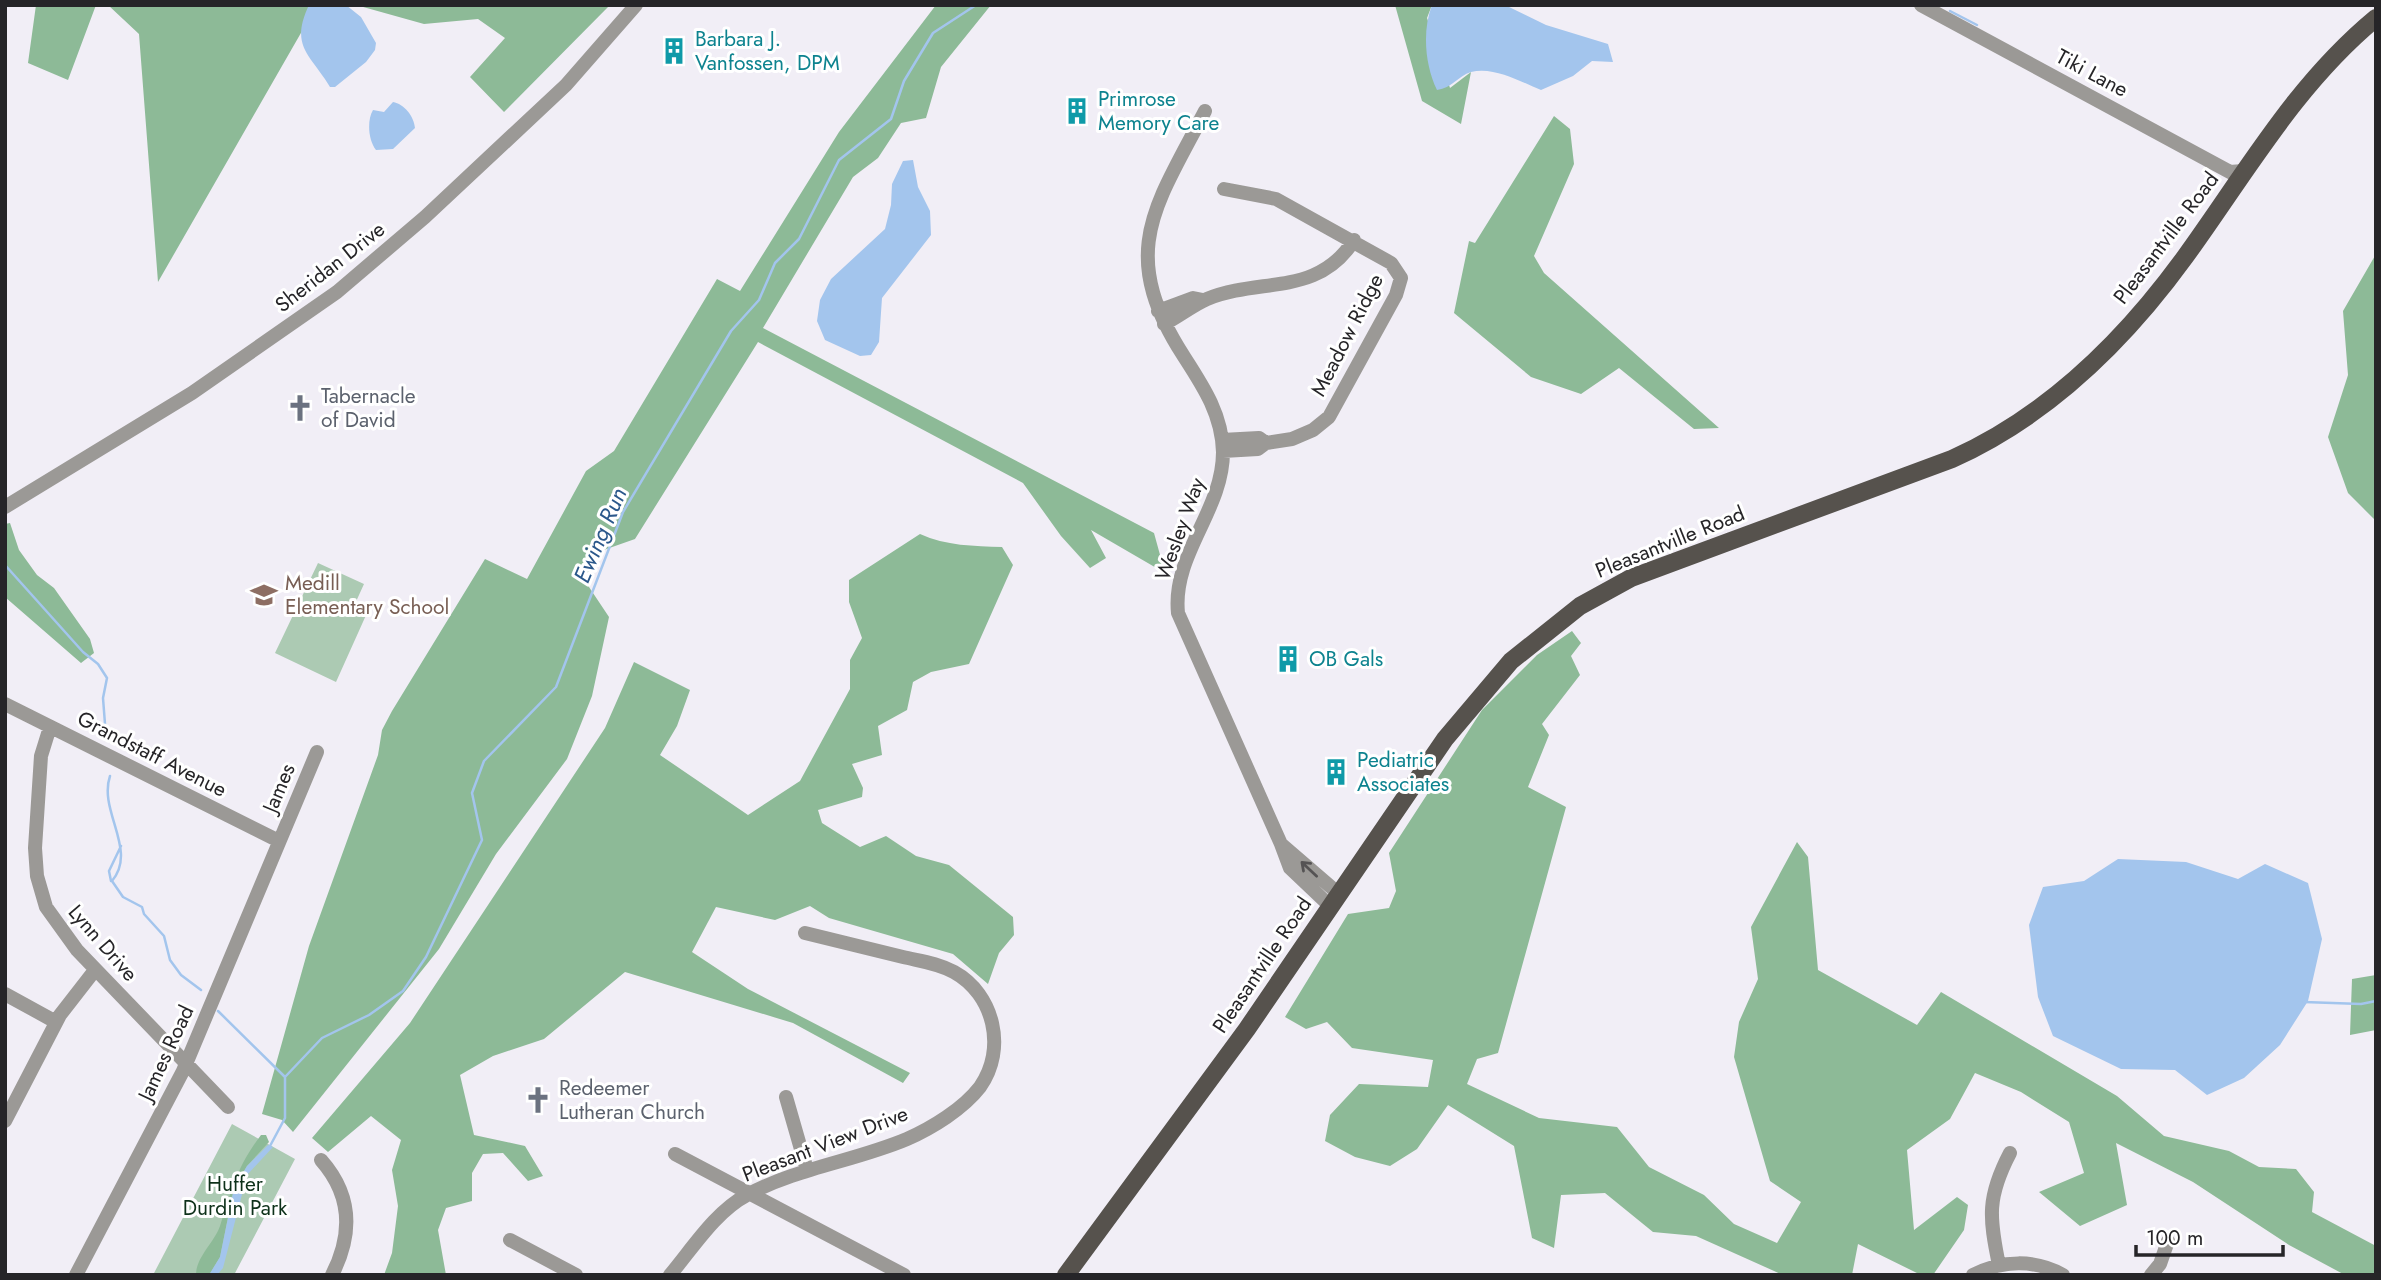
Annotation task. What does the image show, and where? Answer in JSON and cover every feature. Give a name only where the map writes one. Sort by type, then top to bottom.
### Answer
[{"type":"main road","name":"Pleasantville Road","points":[[1066,1275],[1225,1061],[1334,900],[1472,705],[1511,662],[1557,622],[1631,578],[1952,459],[2013,429],[2070,383],[2133,322],[2187,255],[2243,170],[2316,74],[2376,18]]},
{"type":"street","name":"Sheridan Drive","points":[[5,507],[192,393],[337,292],[425,217],[566,85],[636,5]]},
{"type":"street","name":"Tiki Lane","points":[[1930,7],[2230,172],[2243,170]]},
{"type":"street","name":"Wesley Way","points":[[1205,111],[1167,184],[1151,223],[1147,268],[1161,318],[1206,389],[1222,445],[1217,494],[1183,566],[1177,592],[1178,613],[1290,868],[1334,900]]},
{"type":"street","name":"Meadow Ridge","points":[[1222,445],[1258,449],[1266,443],[1292,439],[1313,430],[1329,417],[1400,285],[1399,271],[1391,263],[1354,240],[1276,199],[1224,189]]},
{"type":"street","points":[[1161,318],[1203,300],[1318,275],[1337,262],[1354,240]]},
{"type":"street","name":"Grandstaff Avenue","points":[[5,704],[279,841]]},
{"type":"street","name":"Lynn Drive","points":[[50,727],[43,743],[35,848],[37,876],[51,916],[95,970],[228,1107]]},
{"type":"street","name":"James","points":[[279,841],[317,752]]},
{"type":"street","name":"James Road","points":[[76,1275],[186,1065],[279,841]]},
{"type":"street","name":"Pleasant View Drive","points":[[670,1275],[730,1206],[748,1194],[807,1170],[864,1154],[908,1138],[935,1124],[959,1107],[981,1085],[992,1059],[994,1029],[984,1002],[966,980],[953,971],[805,933]]},
{"type":"street","points":[[5,1121],[56,1022],[70,999],[95,970]]},
{"type":"street","points":[[5,993],[56,1022]]},
{"type":"street","points":[[786,1097],[807,1170]]},
{"type":"street","points":[[1999,1265],[1990,1207],[1995,1184],[2010,1153]]},
{"type":"street","points":[[675,1154],[904,1275]]},
{"type":"street","points":[[321,1160],[340,1188],[347,1213],[346,1242],[332,1275]]},
{"type":"street","points":[[510,1240],[576,1275]]},
{"type":"street","points":[[2151,1275],[2160,1264],[2168,1241]]},
{"type":"street","points":[[1973,1275],[1999,1265],[2035,1264],[2063,1275]]},
{"type":"green space","points":[[36,5],[96,5],[68,80],[28,63]]},
{"type":"green space","points":[[108,5],[317,5],[158,282],[139,34]]},
{"type":"green space","points":[[356,5],[610,5],[504,112],[470,77],[505,38],[478,19],[424,24]]},
{"type":"green space","points":[[936,5],[991,5],[941,67],[926,118],[901,123],[878,158],[853,177],[763,328],[1154,533],[1165,573],[1091,530],[1106,558],[1090,568],[1061,536],[1023,483],[758,342],[635,539],[598,552],[587,584],[609,617],[592,696],[567,759],[496,854],[439,949],[293,1132],[282,1120],[262,1114],[309,946],[378,755],[382,730],[392,711],[485,559],[527,579],[586,471],[614,451],[717,279],[740,291],[839,132]]},
{"type":"green space","points":[[1395,5],[1432,5],[1427,18],[1450,88],[1471,72],[1461,124],[1422,101]]},
{"type":"green space","points":[[1554,116],[1570,129],[1574,164],[1534,256],[1544,273],[1719,428],[1694,429],[1619,368],[1581,394],[1531,377],[1454,313],[1469,241],[1475,243]]},
{"type":"green space","points":[[2376,254],[2376,521],[2348,493],[2328,437],[2348,375],[2343,311]]},
{"type":"green space","points":[[10,523],[19,550],[37,575],[54,588],[90,639],[94,653],[81,663],[5,597],[5,524]]},
{"type":"green space","points":[[920,534],[950,543],[1002,547],[1013,565],[969,664],[931,672],[913,682],[907,710],[878,726],[882,755],[852,764],[863,788],[862,797],[818,810],[822,823],[860,847],[886,836],[916,856],[949,865],[1013,917],[1014,935],[999,953],[988,984],[953,954],[829,918],[810,906],[775,920],[716,907],[692,952],[748,989],[910,1073],[903,1083],[793,1023],[625,972],[544,1039],[493,1056],[460,1075],[474,1135],[525,1146],[543,1176],[528,1181],[503,1153],[483,1154],[472,1173],[472,1201],[446,1208],[438,1230],[446,1275],[384,1275],[392,1253],[398,1206],[392,1170],[401,1140],[371,1116],[328,1152],[312,1138],[410,1023],[605,728],[634,662],[690,690],[677,726],[660,755],[748,815],[800,781],[850,689],[850,660],[862,638],[849,602],[849,580]]},
{"type":"green space","points":[[318,563],[364,584],[354,606],[367,613],[336,682],[275,653]]},
{"type":"green space","points":[[1572,631],[1581,643],[1571,656],[1580,675],[1542,724],[1549,735],[1528,787],[1566,807],[1498,1053],[1477,1059],[1467,1084],[1539,1118],[1617,1127],[1649,1167],[1704,1195],[1734,1224],[1777,1243],[1801,1202],[1770,1181],[1734,1057],[1739,1022],[1758,979],[1751,927],[1797,842],[1808,857],[1818,970],[1917,1025],[1941,992],[2117,1096],[2164,1136],[2229,1151],[2259,1167],[2296,1169],[2314,1192],[2312,1212],[2376,1246],[2376,1275],[2345,1275],[2289,1245],[2193,1182],[2116,1143],[2127,1205],[2080,1226],[2039,1192],[2084,1173],[2069,1122],[2021,1092],[1975,1073],[1950,1119],[1907,1150],[1914,1230],[1957,1197],[1968,1205],[1964,1230],[1933,1275],[1921,1275],[1858,1244],[1852,1275],[1783,1275],[1696,1236],[1653,1232],[1605,1193],[1561,1195],[1554,1248],[1532,1238],[1514,1146],[1448,1105],[1417,1149],[1390,1166],[1355,1157],[1325,1141],[1330,1115],[1359,1084],[1428,1087],[1433,1060],[1352,1048],[1327,1022],[1306,1029],[1285,1017],[1348,914],[1389,908],[1396,891],[1389,853],[1482,710],[1537,655]]},
{"type":"green space","points":[[2376,975],[2376,1030],[2350,1035],[2352,979]]},
{"type":"green space","name":"Huffer Durdin Park","points":[[232,1124],[295,1159],[234,1275],[153,1275]]},
{"type":"green space","points":[[261,1135],[266,1135],[269,1142],[247,1166],[234,1188],[220,1257],[209,1275],[196,1275],[199,1262],[220,1226],[240,1169]]},
{"type":"water","points":[[309,5],[346,5],[361,17],[376,43],[375,50],[366,62],[335,87],[330,87],[305,50],[302,41],[303,19]]},
{"type":"water","points":[[1432,5],[1505,5],[1546,25],[1608,44],[1613,62],[1592,61],[1573,76],[1541,90],[1507,76],[1480,71],[1466,74],[1447,87],[1437,90],[1426,48]]},
{"type":"water","points":[[393,102],[408,111],[415,128],[393,149],[376,150],[370,136],[371,114],[373,110],[384,112]]},
{"type":"water","points":[[913,160],[918,187],[930,211],[931,235],[882,298],[879,342],[871,355],[860,356],[825,340],[817,321],[820,300],[831,279],[885,229],[891,205],[892,184],[903,161]]},
{"type":"water","points":[[2118,859],[2186,862],[2238,879],[2265,864],[2308,883],[2322,939],[2308,1001],[2280,1045],[2244,1078],[2207,1095],[2175,1070],[2121,1069],[2053,1036],[2038,997],[2029,925],[2043,887],[2084,881]]},
{"type":"water","points":[[268,1145],[273,1147],[247,1175],[223,1268],[217,1275],[209,1275],[220,1257],[234,1188],[247,1166]]},
{"type":"waterway","name":"Ewing Run","points":[[270,1146],[285,1118],[285,1077],[322,1038],[369,1015],[403,991],[426,957],[482,840],[472,793],[484,761],[556,687],[623,512],[731,331],[759,300],[775,263],[799,239],[839,160],[891,119],[904,81],[933,33],[976,5]]},
{"type":"waterway","points":[[1950,11],[1977,25]]},
{"type":"waterway","name":"Ewing Run","points":[[5,565],[83,652],[98,664],[107,678],[103,698],[106,737]]},
{"type":"waterway","name":"Ewing Run","points":[[110,776],[109,803],[121,856],[119,869],[112,881],[123,897],[142,907],[144,914],[164,936],[170,960],[181,975],[201,990]]},
{"type":"waterway","points":[[111,881],[109,871],[121,846]]},
{"type":"waterway","points":[[2304,1002],[2361,1004],[2376,1001]]},
{"type":"waterway","name":"Ewing Run","points":[[218,1011],[285,1077]]},
{"type":"place","name":"Barbara J. Vanfossen, DPM","points":[[674,51]]},
{"type":"place","name":"Primrose Memory Care","points":[[1077,111]]},
{"type":"place","name":"Tabernacle of David","points":[[300,408]]},
{"type":"place","name":"Medill Elementary School","points":[[264,595]]},
{"type":"place","name":"OB Gals","points":[[1288,659]]},
{"type":"place","name":"Pediatric Associates","points":[[1336,772]]},
{"type":"place","name":"Redeemer Lutheran Church","points":[[538,1100]]}]
